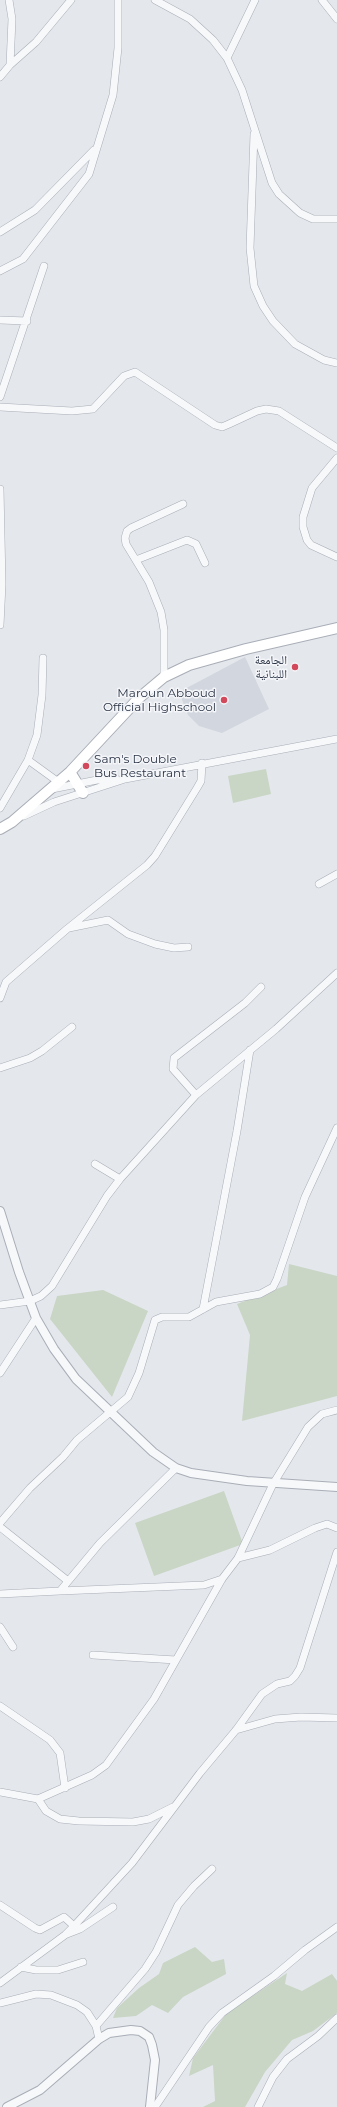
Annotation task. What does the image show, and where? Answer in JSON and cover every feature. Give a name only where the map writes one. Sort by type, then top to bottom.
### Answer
[{"type":"main road","points":[[0,829],[12,822],[57,781],[70,772],[139,698],[164,677],[189,665],[232,653],[337,628]]},
{"type":"main road","points":[[70,772],[83,793]]},
{"type":"street","points":[[9,0],[12,19],[10,66]]},
{"type":"street","points":[[0,76],[36,42],[71,0]]},
{"type":"street","points":[[0,271],[23,259],[89,174],[113,95],[118,48],[118,0]]},
{"type":"street","points":[[155,0],[190,19],[213,40],[228,58],[242,90],[272,183],[279,194],[300,213],[313,219],[337,219]]},
{"type":"street","points":[[228,58],[255,0]]},
{"type":"street","points":[[322,0],[337,19]]},
{"type":"street","points":[[254,130],[250,248],[254,286],[262,306],[273,321],[291,340],[309,353],[337,363]]},
{"type":"street","points":[[0,232],[35,210],[96,147]]},
{"type":"street","points":[[0,397],[27,321],[44,266]]},
{"type":"street","points":[[0,320],[27,321]]},
{"type":"street","points":[[0,407],[72,411],[93,409],[124,376],[135,372],[215,425],[222,427],[257,411],[266,409],[279,411],[337,448]]},
{"type":"street","points":[[337,458],[312,488],[305,510],[303,528],[311,545],[337,557]]},
{"type":"street","points":[[0,489],[2,598],[0,625]]},
{"type":"street","points":[[164,677],[164,630],[161,612],[149,582],[126,544],[125,538],[127,531],[184,504]]},
{"type":"street","points":[[136,560],[187,540],[196,544],[205,563]]},
{"type":"street","points":[[0,808],[28,760],[37,735],[41,713],[43,658]]},
{"type":"street","points":[[12,822],[54,802],[125,779],[202,763],[337,739]]},
{"type":"street","points":[[28,760],[57,781]]},
{"type":"street","points":[[0,998],[3,981],[147,865],[155,856],[201,781],[202,763]]},
{"type":"street","points":[[45,792],[78,783],[97,780],[125,779]]},
{"type":"street","points":[[319,884],[337,874]]},
{"type":"street","points":[[66,929],[108,920],[128,934],[155,944],[174,948],[188,947]]},
{"type":"street","points":[[0,1305],[30,1301],[41,1296],[52,1286],[107,1196],[120,1179],[196,1094],[250,1050],[337,973]]},
{"type":"street","points":[[196,1094],[173,1069],[174,1058],[245,1003],[261,987]]},
{"type":"street","points":[[0,1068],[30,1058],[42,1051],[72,1027]]},
{"type":"street","points":[[203,1309],[237,1131],[250,1050]]},
{"type":"street","points":[[0,1523],[30,1488],[77,1440],[110,1410],[128,1397],[133,1387],[155,1320],[162,1318],[189,1317],[216,1302],[260,1294],[273,1287],[305,1197],[337,1128]]},
{"type":"street","points":[[95,1164],[120,1179]]},
{"type":"street","points":[[0,1211],[36,1318],[54,1349],[76,1379],[153,1452],[176,1468],[191,1473],[273,1484],[337,1487]]},
{"type":"street","points":[[0,1373],[36,1318]]},
{"type":"street","points":[[0,1792],[38,1799],[92,1775],[106,1765],[154,1699],[222,1579],[238,1558],[273,1484],[308,1427],[315,1418],[327,1411],[337,1410]]},
{"type":"street","points":[[60,1591],[100,1543],[176,1468]]},
{"type":"street","points":[[238,1558],[270,1550],[326,1524],[337,1528]]},
{"type":"street","points":[[0,1527],[68,1581]]},
{"type":"street","points":[[0,1983],[65,1935],[74,1926],[132,1863],[200,1773],[236,1730],[262,1694],[277,1684],[290,1681],[300,1668],[337,1552]]},
{"type":"street","points":[[0,1594],[204,1585],[222,1579]]},
{"type":"street","points":[[0,1627],[13,1647]]},
{"type":"street","points":[[93,1655],[176,1660]]},
{"type":"street","points":[[0,1706],[50,1740],[60,1753],[65,1788]]},
{"type":"street","points":[[236,1730],[275,1719],[301,1717],[337,1718]]},
{"type":"street","points":[[38,1799],[46,1811],[60,1819],[79,1821],[133,1822],[149,1819],[175,1806]]},
{"type":"street","points":[[96,2026],[145,1969],[156,1952],[171,1916],[178,1905],[194,1886],[212,1869]]},
{"type":"street","points":[[0,1905],[40,1930],[64,1917],[74,1926]]},
{"type":"street","points":[[65,1935],[80,1929],[113,1907]]},
{"type":"street","points":[[155,2107],[210,2027],[222,2013],[274,1976],[305,1950],[337,1927]]},
{"type":"street","points":[[21,1967],[36,1970],[58,1970],[83,1962]]},
{"type":"street","points":[[0,2003],[36,1994],[51,1995],[77,2005],[87,2012],[96,2026],[99,2039]]},
{"type":"street","points":[[258,2107],[273,2077],[287,2059],[318,2036],[337,2018]]},
{"type":"street","points":[[7,2107],[40,2090],[99,2039],[110,2033],[131,2030],[140,2031],[149,2037],[155,2060],[150,2107]]},
{"type":"shaded area","name":"Maroun Abboud Official Highschool","points":[[245,657],[269,709],[222,733],[199,726],[188,715],[179,692]]},
{"type":"green space","points":[[266,769],[271,794],[233,803],[228,776]]},
{"type":"green space","points":[[289,1264],[337,1276],[337,1396],[242,1421],[250,1335],[237,1304],[287,1285]]},
{"type":"green space","points":[[103,1290],[148,1311],[112,1397],[50,1319],[57,1296]]},
{"type":"green space","points":[[224,1491],[243,1544],[154,1576],[135,1523]]},
{"type":"green space","points":[[195,1947],[212,1962],[224,1959],[226,1974],[183,1997],[168,2013],[152,2005],[136,2016],[113,2018],[117,2008],[139,1988],[159,1974],[163,1963]]},
{"type":"green space","points":[[287,1973],[285,1984],[302,1991],[332,1974],[337,1981],[337,2013],[313,2031],[292,2040],[265,2072],[245,2107],[203,2107],[215,2101],[213,2065],[189,2076],[193,2058],[227,2013]]},
{"type":"place","name":"الجامعة اللبنانية","points":[[295,667]]},
{"type":"place","name":"Maroun Abboud Official Highschool","points":[[224,700]]},
{"type":"place","name":"Sam's Double Bus Restaurant","points":[[86,766]]}]
